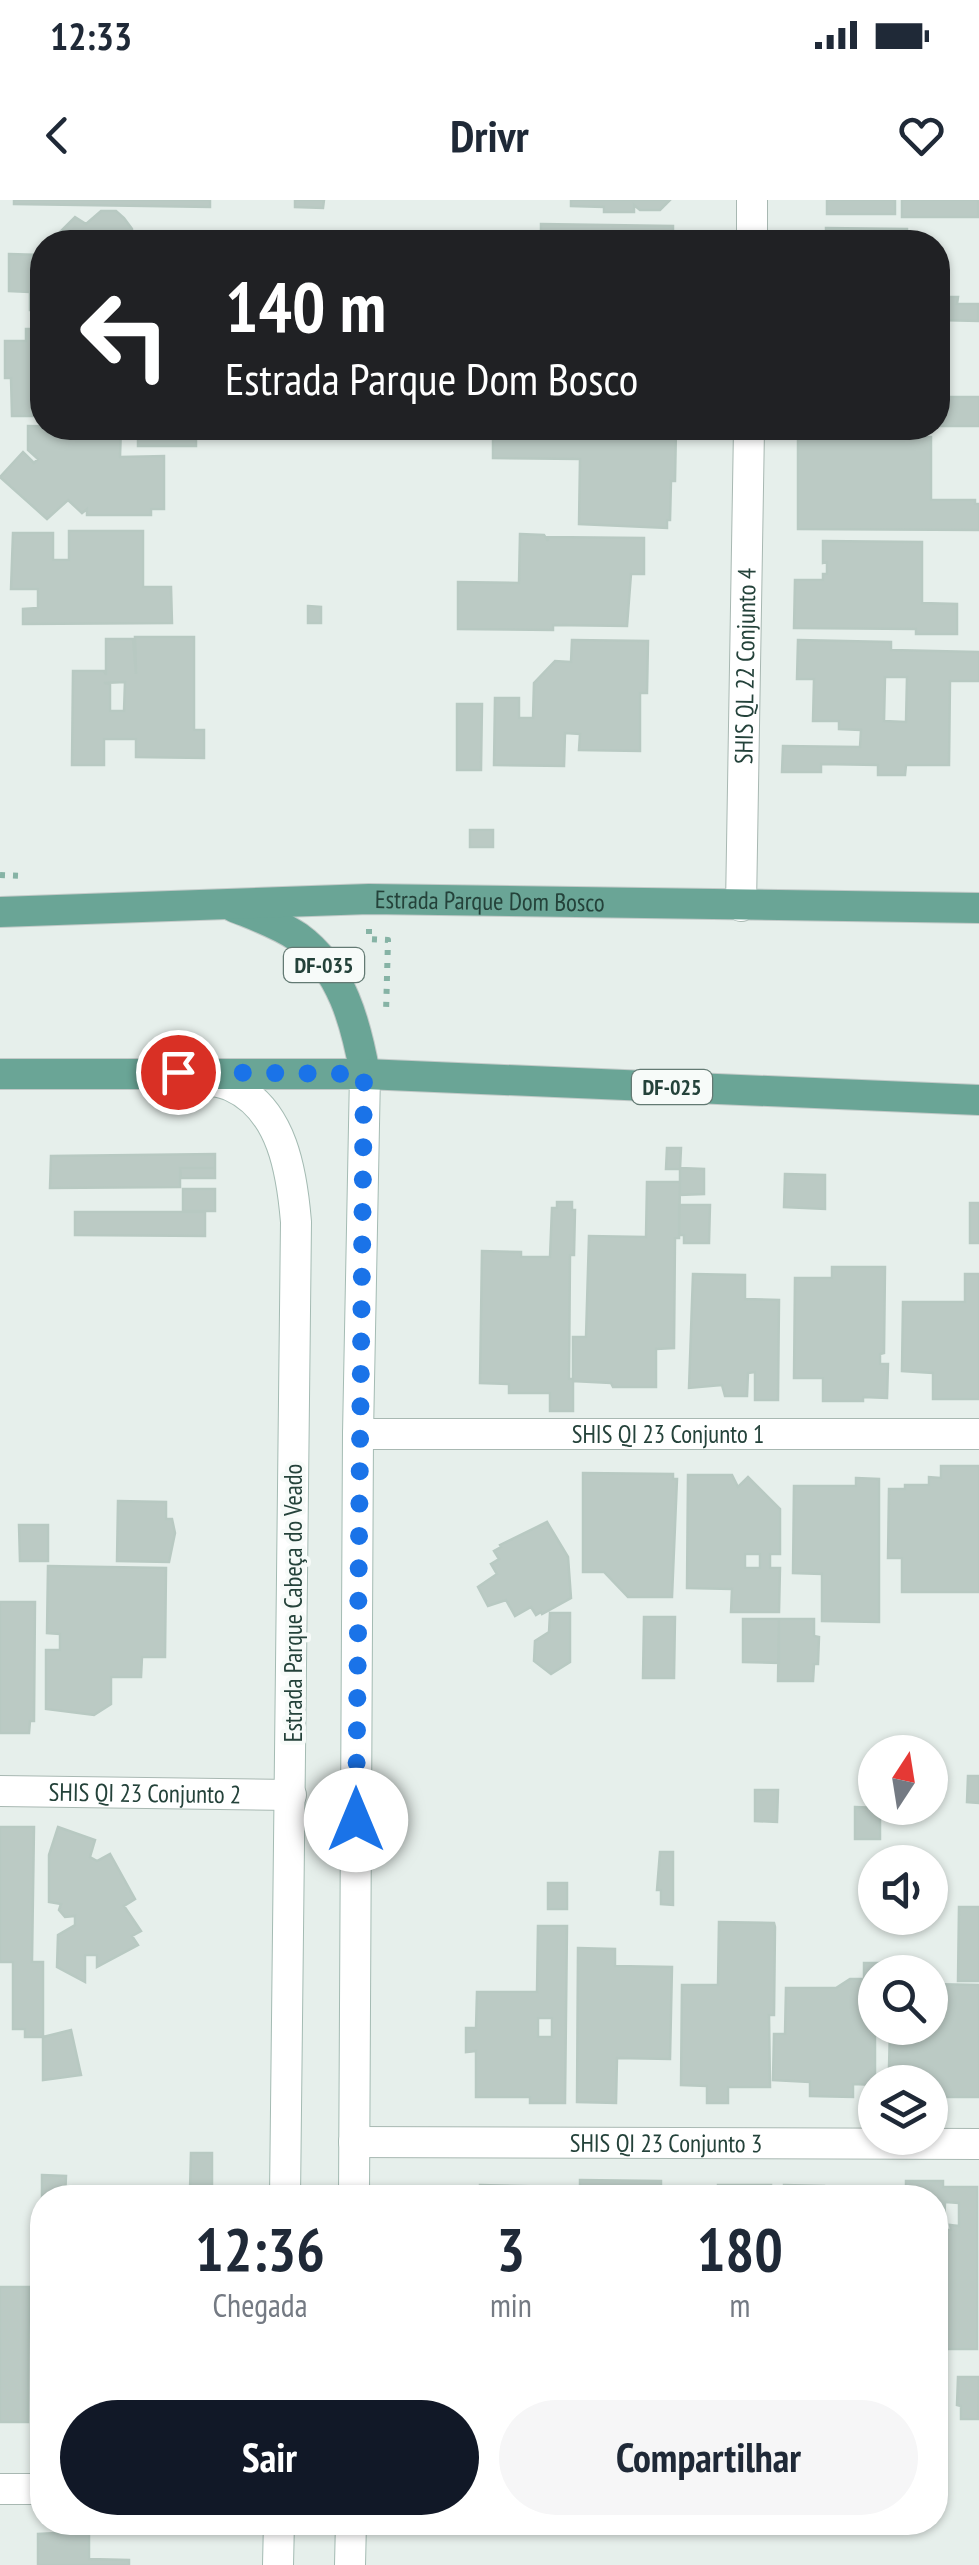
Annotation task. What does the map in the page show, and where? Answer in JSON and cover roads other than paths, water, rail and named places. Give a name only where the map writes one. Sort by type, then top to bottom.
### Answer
[{"type":"main road","points":[[752,200],[752,230]]},
{"type":"main road","name":"SHIS QL 22 Conjunto 4","points":[[741,906],[748,440]]},
{"type":"main road","name":"Estrada Parque Dom Bosco","points":[[0,912],[369,898],[979,908]]},
{"type":"main road","name":"DF-035","points":[[226,903],[303,940],[322,962],[351,1008],[364,1074],[354,2185]]},
{"type":"main road","name":"Estrada Parque Cabeça do Veado","points":[[178,1072],[233,1087],[259,1107],[278,1135],[292,1176],[296,1222],[292,1795],[284,2185]]},
{"type":"main road","name":"DF-025","points":[[0,1074],[364,1074],[979,1100]]},
{"type":"main road","name":"SHIS QI 23 Conjunto 1","points":[[358,1434],[979,1434]]},
{"type":"main road","name":"SHIS QI 23 Conjunto 2","points":[[0,1791],[292,1795]]},
{"type":"main road","name":"SHIS QI 23 Conjunto 3","points":[[354,2142],[979,2144]]},
{"type":"main road","points":[[0,2489],[30,2489]]},
{"type":"main road","points":[[278,2565],[279,2535]]},
{"type":"main road","points":[[350,2565],[351,2535]]}]
